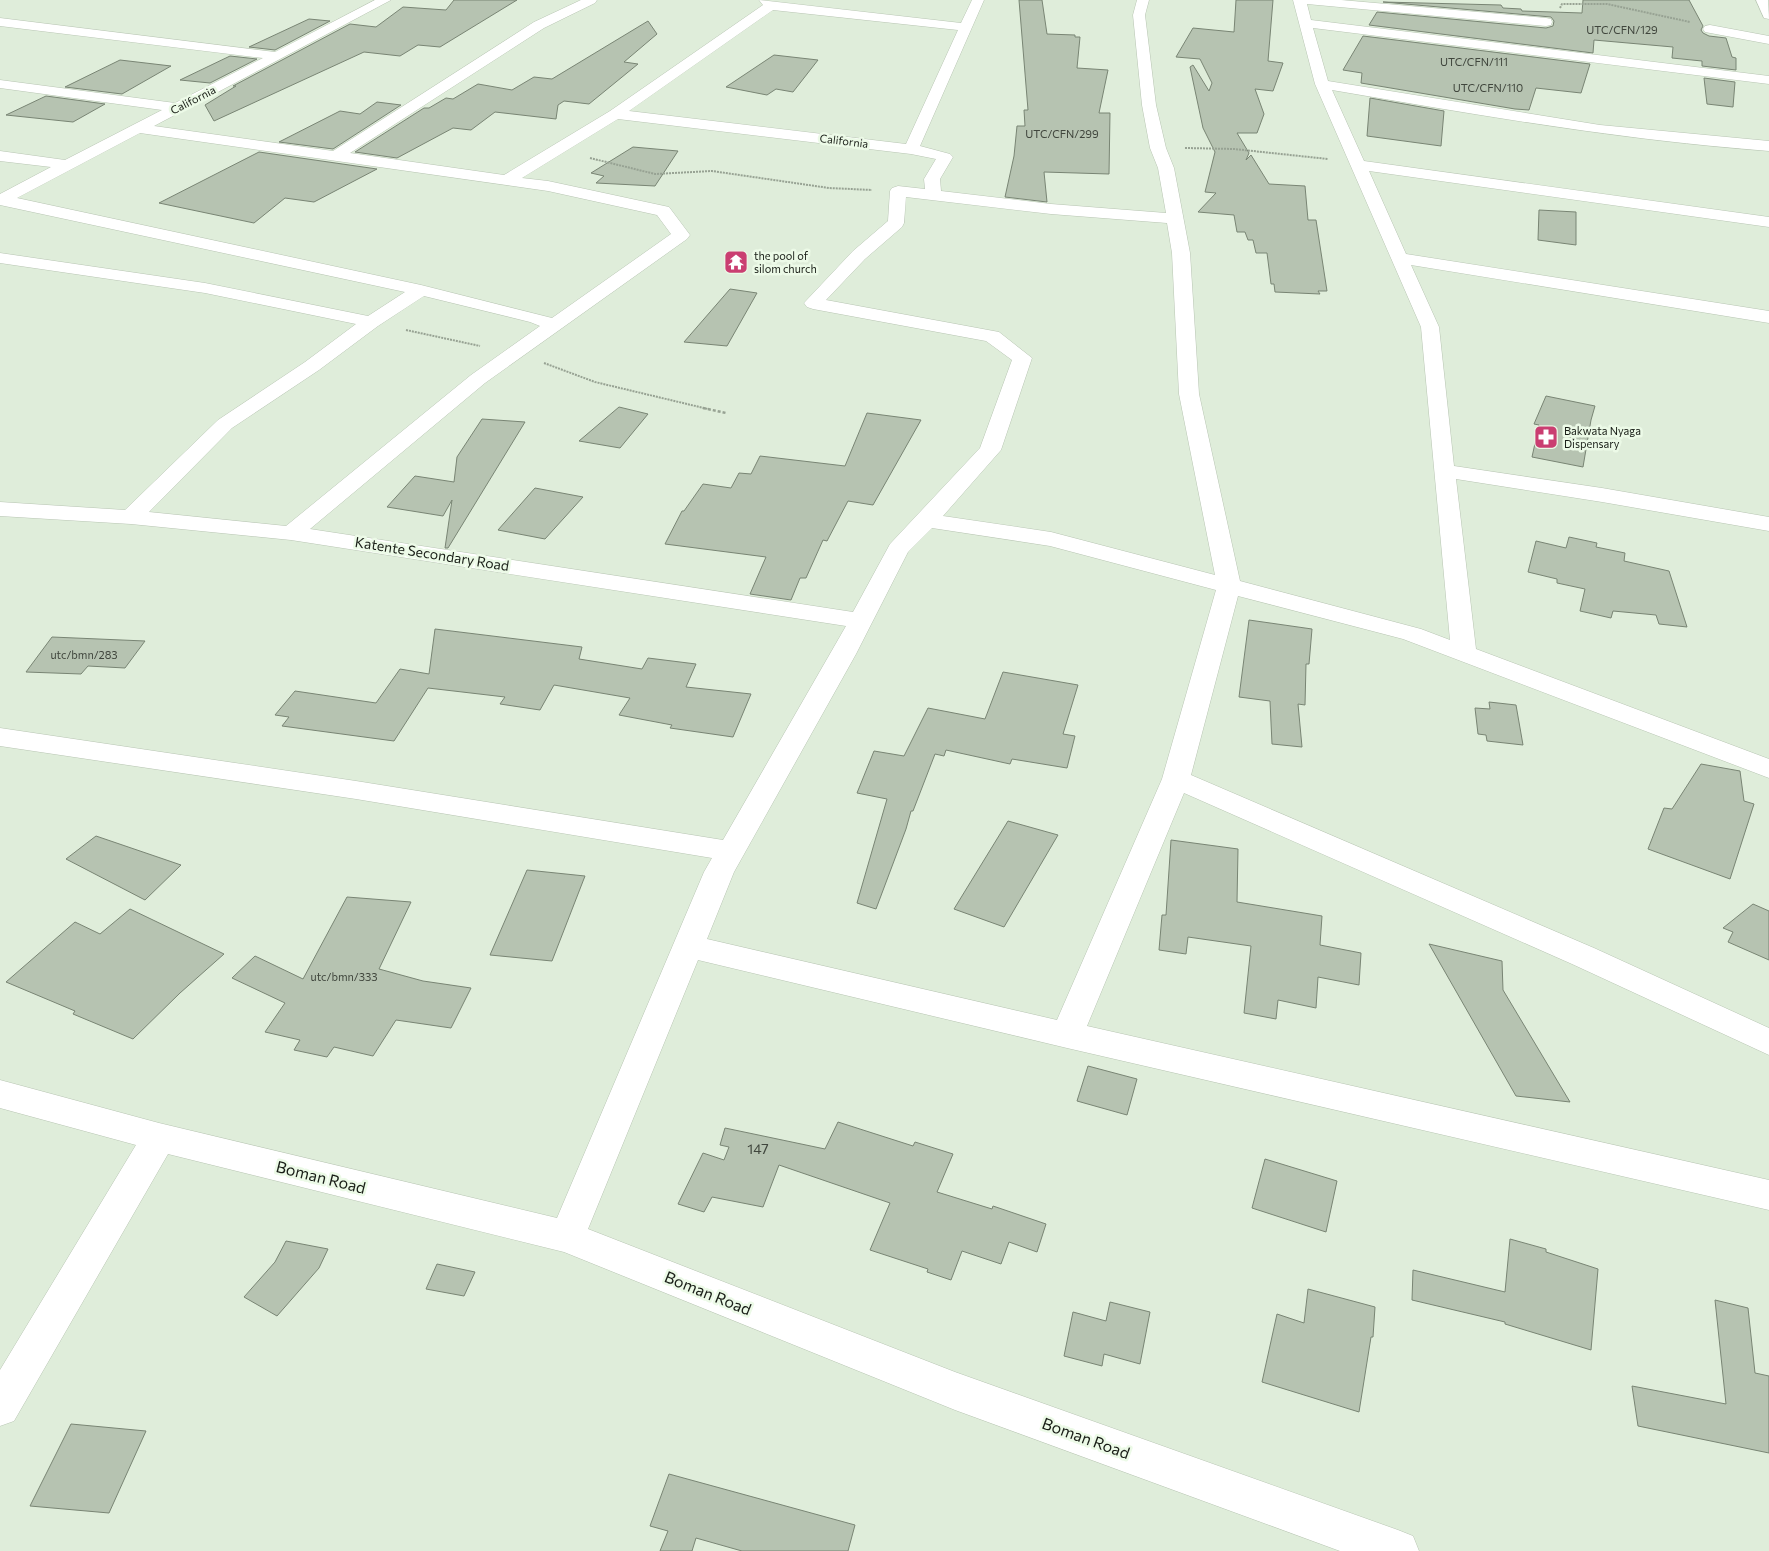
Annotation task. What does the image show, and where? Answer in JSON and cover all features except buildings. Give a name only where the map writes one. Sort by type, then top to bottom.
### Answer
[{"type":"street","points":[[352,0],[382,1]]},
{"type":"street","points":[[337,155],[539,25],[591,0]]},
{"type":"street","points":[[911,149],[978,0]]},
{"type":"street","points":[[1067,1034],[1176,779],[1229,586],[1189,394],[1181,253],[1166,168],[1158,148],[1149,105],[1138,15],[1143,0]]},
{"type":"street","points":[[1464,654],[1430,327],[1322,84],[1299,0],[1546,22]]},
{"type":"street","points":[[1762,0],[1769,14]]},
{"type":"street","name":"California","points":[[0,200],[382,1]]},
{"type":"street","points":[[507,180],[615,114],[767,3],[966,27]]},
{"type":"street","points":[[0,22],[278,56]]},
{"type":"street","points":[[1305,23],[1769,80]]},
{"type":"street","points":[[1710,29],[1769,40]]},
{"type":"street","points":[[0,84],[177,108]]},
{"type":"street","points":[[1322,84],[1560,125],[1714,142],[1769,146]]},
{"type":"street","name":"California","points":[[615,114],[911,149],[945,157],[932,179],[933,196]]},
{"type":"street","points":[[137,128],[548,186],[663,211],[681,234],[478,380],[291,533]]},
{"type":"street","points":[[0,156],[68,164]]},
{"type":"street","points":[[1357,164],[1769,222]]},
{"type":"street","points":[[567,1237],[688,946],[730,851],[860,621],[898,549],[927,520],[990,450],[1022,358],[992,336],[812,303],[859,255],[896,223],[898,192],[1051,209],[1175,219]]},
{"type":"street","points":[[0,200],[421,290],[536,318],[555,326]]},
{"type":"street","points":[[0,258],[205,288],[371,322]]},
{"type":"street","points":[[1399,258],[1769,317]]},
{"type":"street","points":[[131,517],[225,424],[312,366],[371,322],[421,290]]},
{"type":"street","points":[[1444,471],[1602,495],[1769,524]]},
{"type":"street","name":"Katente Secondary Road","points":[[0,509],[131,517],[291,533],[813,612],[860,621]]},
{"type":"street","points":[[927,520],[1050,539],[1412,634],[1769,769]]},
{"type":"street","points":[[0,737],[366,792],[730,851]]},
{"type":"street","points":[[1176,779],[1583,956],[1769,1042]]},
{"type":"street","points":[[688,946],[1769,1195]]},
{"type":"street","name":"Boman Road","points":[[0,1094],[159,1137],[567,1237],[955,1391],[1398,1551]]},
{"type":"street","points":[[0,1406],[159,1137]]},
{"type":"path","points":[[1546,22],[1562,4],[1607,4],[1683,19],[1710,29]]},
{"type":"path","points":[[1158,148],[1234,150],[1357,164]]},
{"type":"path","points":[[550,154],[600,159],[655,174],[712,171],[830,188],[898,192]]},
{"type":"path","points":[[371,322],[517,353],[595,382],[726,412]]},
{"type":"place","name":"the pool of silom church","points":[[736,262]]},
{"type":"place","name":"Bakwata Nyaga Dispensary","points":[[1546,437]]}]
